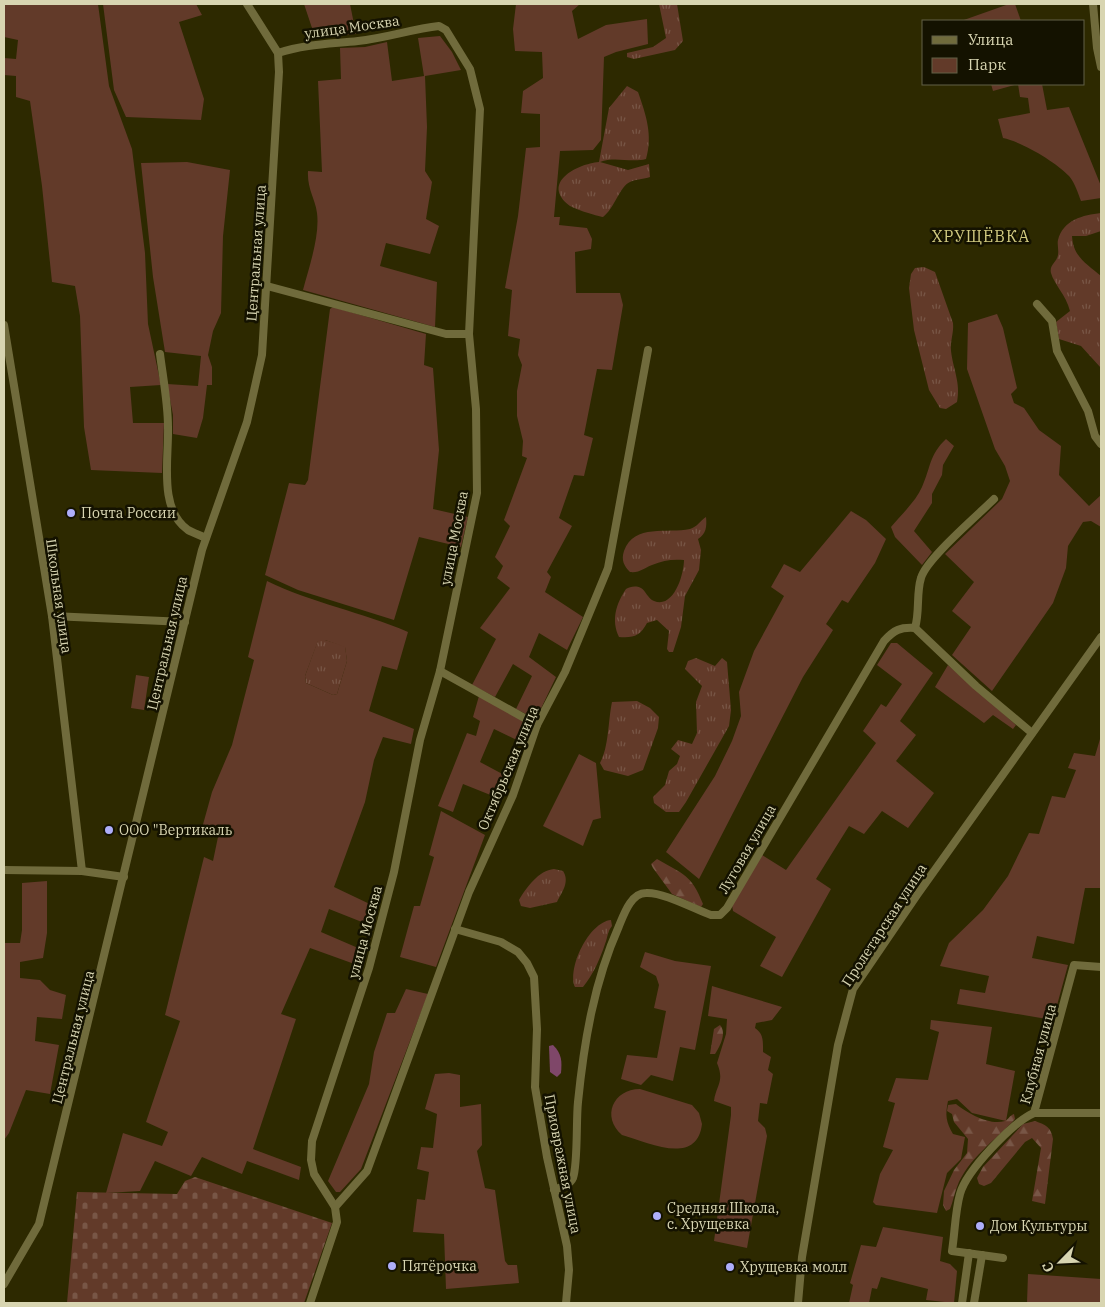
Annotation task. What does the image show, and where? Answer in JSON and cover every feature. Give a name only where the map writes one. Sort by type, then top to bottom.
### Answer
[{"type":"street","name":"Центральная улица","points":[[4,1284],[39,1224],[206,538],[247,422],[262,355],[279,72],[278,53],[264,28],[247,4]]},
{"type":"street","points":[[1093,4],[1097,48],[1101,67]]},
{"type":"street","name":"улица Москва","points":[[278,53],[293,48],[326,42],[359,41],[439,26],[450,36],[470,69],[480,108],[470,334],[476,409],[477,493],[440,671],[420,740],[394,872],[369,968],[312,1141],[311,1160],[314,1174],[336,1207]]},
{"type":"street","points":[[267,286],[446,334],[470,334]]},
{"type":"street","points":[[1037,304],[1052,321],[1057,351],[1088,411],[1095,436],[1101,444]]},
{"type":"street","name":"Школьная улица","points":[[4,325],[52,616],[82,870]]},
{"type":"street","name":"Октябрьская улица","points":[[336,1207],[367,1171],[455,929],[488,847],[513,795],[537,725],[565,672],[608,568],[648,350]]},
{"type":"street","points":[[160,354],[168,425],[168,486],[170,504],[177,517],[188,530],[206,538]]},
{"type":"street","points":[[994,499],[932,560],[924,572],[920,585],[918,617],[915,628],[976,686],[1032,733]]},
{"type":"street","points":[[52,616],[185,622]]},
{"type":"street","name":"Луговая улица","points":[[554,1190],[568,1184],[574,1173],[584,1047],[606,956],[628,906],[634,898],[645,892],[656,894],[711,915],[720,915],[727,908],[884,641],[894,630],[904,627],[915,628]]},
{"type":"street","name":"Пролетарская улица","points":[[798,1303],[802,1257],[838,1045],[854,989],[917,895],[1101,637]]},
{"type":"street","points":[[440,671],[537,725]]},
{"type":"street","points":[[4,870],[82,870],[124,877]]},
{"type":"street","name":"Приовражная улица","points":[[455,929],[501,942],[518,952],[527,963],[534,977],[537,1029],[535,1087],[554,1190],[562,1222],[569,1270],[566,1303]]},
{"type":"street","name":"Клубная улица","points":[[1101,967],[1074,964],[1034,1113],[1101,1113]]},
{"type":"street","points":[[1003,1258],[952,1251],[960,1192],[971,1173],[998,1141],[1027,1116],[1034,1113]]},
{"type":"street","points":[[310,1303],[337,1222],[336,1207]]},
{"type":"street","points":[[962,1303],[969,1253]]},
{"type":"street","points":[[974,1303],[982,1255]]},
{"type":"green space","points":[[4,4],[98,4],[109,86],[132,149],[145,253],[148,324],[161,385],[130,387],[133,423],[164,423],[162,473],[91,470],[84,427],[80,316],[75,286],[52,282],[42,186],[30,101],[16,97],[16,76],[4,75],[4,58],[16,59],[18,40],[4,37]]},
{"type":"green space","points":[[103,4],[196,4],[202,15],[179,22],[204,99],[201,120],[126,117],[114,90]]},
{"type":"green space","points":[[304,4],[350,4],[356,34],[315,37]]},
{"type":"green space","points":[[516,4],[580,4],[572,11],[578,39],[606,25],[647,19],[648,44],[604,57],[601,140],[593,150],[560,151],[554,217],[560,217],[559,225],[587,228],[592,239],[591,249],[575,252],[576,293],[620,293],[623,305],[612,370],[597,369],[584,435],[593,438],[584,476],[574,475],[559,518],[572,526],[547,572],[551,577],[545,592],[583,617],[567,650],[539,633],[529,657],[556,677],[536,719],[516,709],[532,676],[513,664],[495,697],[472,685],[496,639],[480,628],[510,588],[497,578],[503,566],[495,557],[510,526],[504,520],[527,458],[522,456],[523,441],[517,416],[517,391],[522,365],[518,355],[520,339],[508,336],[512,290],[505,288],[518,216],[526,148],[540,147],[540,114],[521,113],[523,91],[543,78],[542,52],[515,51],[513,29]]},
{"type":"green space","points":[[659,4],[677,4],[683,41],[675,50],[634,59],[627,57],[627,53],[653,47],[666,38]]},
{"type":"green space","points":[[1009,4],[1015,4],[1021,20],[964,20]]},
{"type":"green space","points":[[440,36],[452,52],[461,70],[425,76],[427,127],[425,171],[432,182],[426,219],[439,226],[430,254],[386,243],[380,266],[437,282],[435,327],[303,290],[313,252],[318,222],[308,171],[322,172],[318,81],[341,79],[340,48],[365,47],[387,42],[392,81],[424,76],[418,38]]},
{"type":"green space","points":[[991,85],[1014,85],[993,91]]},
{"type":"green space","points":[[1018,85],[1042,85],[1047,110],[1069,107],[1101,186],[1101,198],[1081,201],[1073,182],[1063,171],[1029,148],[1003,138],[998,119],[1030,113],[1028,98],[1020,97]]},
{"type":"green space","points":[[627,86],[638,92],[646,117],[649,142],[646,159],[606,160],[600,162],[628,170],[649,164],[650,177],[626,184],[603,217],[570,206],[562,198],[559,190],[560,182],[565,176],[581,166],[599,162],[609,108]]},
{"type":"green space","points":[[187,162],[230,170],[223,236],[221,313],[213,331],[208,355],[212,367],[212,385],[207,385],[203,418],[197,438],[173,434],[173,415],[167,384],[198,386],[201,356],[165,352],[153,277],[141,163]]},
{"type":"green space","points":[[1101,213],[1101,231],[1086,236],[1072,236],[1078,255],[1101,276],[1101,368],[1081,346],[1059,339],[1056,322],[1070,311],[1051,270],[1058,253],[1058,240],[1064,228],[1081,217]]},
{"type":"green space","points":[[924,267],[935,272],[953,323],[951,351],[958,395],[957,402],[946,409],[940,408],[929,390],[914,330],[909,288],[911,274],[915,268]]},
{"type":"green space","points":[[333,307],[426,334],[424,365],[433,368],[439,450],[433,509],[468,517],[461,547],[419,537],[394,620],[298,590],[265,575],[289,483],[305,485],[308,480],[330,309]]},
{"type":"green space","points":[[997,314],[1003,328],[1017,388],[1011,394],[1014,403],[1024,408],[1039,430],[1061,446],[1059,475],[1089,506],[1101,495],[1101,527],[1091,521],[1083,522],[1068,546],[1066,568],[1053,603],[992,691],[952,655],[971,627],[952,611],[974,582],[945,554],[1002,499],[1010,481],[1005,466],[995,449],[967,369],[968,323]]},
{"type":"green space","points":[[946,439],[954,446],[943,465],[942,475],[932,494],[932,503],[914,531],[932,552],[922,565],[895,537],[891,527],[919,492],[936,450]]},
{"type":"green space","points":[[851,511],[866,520],[886,539],[875,563],[848,603],[842,600],[826,624],[833,630],[803,677],[699,879],[666,852],[715,776],[732,741],[741,716],[739,692],[754,651],[784,596],[771,587],[784,564],[800,572]]},
{"type":"green space","points":[[706,517],[705,530],[698,539],[701,550],[699,570],[685,596],[681,627],[673,652],[669,652],[667,649],[669,631],[657,620],[647,623],[642,631],[636,635],[619,637],[615,618],[620,600],[626,589],[639,587],[654,601],[661,602],[667,600],[680,581],[684,566],[684,560],[668,560],[639,571],[630,572],[623,560],[624,551],[629,542],[635,536],[652,531],[690,529]]},
{"type":"green space","points":[[267,581],[284,589],[408,632],[397,670],[382,666],[369,711],[414,729],[411,744],[383,737],[374,760],[365,802],[334,887],[376,907],[372,926],[329,909],[321,932],[365,951],[360,966],[310,948],[281,1014],[296,1019],[253,1149],[301,1167],[299,1180],[247,1161],[242,1174],[202,1157],[191,1176],[155,1161],[140,1191],[106,1193],[123,1133],[162,1146],[168,1132],[146,1122],[180,1021],[165,1015],[204,857],[213,861],[218,837],[202,828],[212,792],[232,745],[254,660],[248,657]],"holes":[[[325,640],[345,647],[347,661],[337,694],[333,695],[306,683],[305,676],[318,641]]]},
{"type":"green space","points":[[318,640],[325,640],[345,646],[347,661],[337,694],[333,695],[306,683],[305,676]]},
{"type":"green space","points":[[891,643],[897,643],[933,673],[900,721],[916,735],[896,761],[934,793],[908,828],[882,811],[864,834],[849,826],[816,879],[831,889],[782,977],[760,966],[776,937],[733,911],[732,905],[762,855],[786,870],[876,743],[863,731],[881,704],[886,707],[902,684],[877,665]]},
{"type":"green space","points":[[696,658],[715,666],[722,658],[727,662],[731,710],[729,726],[679,812],[666,812],[654,803],[653,797],[665,785],[669,771],[677,764],[680,756],[671,749],[678,740],[692,744],[697,733],[696,702],[702,686],[685,669],[688,661]]},
{"type":"green space","points":[[948,665],[1016,725],[1013,729],[993,715],[984,723],[935,687]]},
{"type":"green space","points":[[136,675],[149,677],[144,710],[131,708]]},
{"type":"green space","points":[[479,696],[530,725],[523,743],[494,729],[480,762],[508,777],[498,798],[463,784],[453,812],[438,806],[467,733],[476,736],[480,721],[473,717]]},
{"type":"green space","points":[[637,701],[650,708],[659,717],[658,728],[643,770],[628,776],[604,770],[600,763],[607,742],[612,702]]},
{"type":"green space","points":[[1100,739],[1101,888],[1085,888],[1074,944],[1037,936],[1032,958],[1068,965],[1053,1020],[957,1004],[960,989],[985,993],[989,976],[940,966],[949,943],[983,910],[1008,876],[1029,833],[1039,834],[1052,796],[1065,798],[1076,770],[1068,768],[1074,753],[1095,756]]},
{"type":"green space","points":[[579,754],[596,763],[601,818],[593,820],[583,846],[543,826]]},
{"type":"green space","points":[[441,811],[485,835],[436,967],[400,957],[414,906],[420,906],[434,857],[429,855]]},
{"type":"green space","points":[[657,859],[686,876],[699,894],[703,904],[701,907],[672,894],[651,864]]},
{"type":"green space","points":[[554,869],[563,871],[566,879],[557,902],[530,908],[521,906],[519,900],[529,885],[538,876]]},
{"type":"green space","points":[[47,881],[47,933],[43,958],[20,962],[20,978],[40,980],[50,990],[66,995],[62,1019],[37,1017],[35,1041],[59,1045],[50,1094],[26,1090],[9,1133],[4,1140],[4,943],[20,943],[22,930],[22,883]]},
{"type":"green space","points":[[611,920],[612,926],[593,972],[583,987],[575,987],[573,979],[574,969],[582,947],[595,929]]},
{"type":"green space","points":[[645,952],[675,961],[711,966],[695,1050],[680,1047],[673,1081],[651,1075],[641,1085],[621,1079],[627,1055],[657,1058],[666,1011],[654,1008],[659,985],[656,976],[640,967]]},
{"type":"green space","points":[[712,986],[782,1007],[772,1020],[756,1023],[755,1028],[758,1030],[763,1042],[763,1052],[771,1057],[768,1070],[773,1074],[767,1104],[760,1103],[758,1121],[765,1128],[767,1136],[747,1248],[714,1241],[731,1107],[714,1101],[720,1079],[717,1063],[726,1034],[727,1019],[708,1016]]},
{"type":"green space","points":[[406,989],[428,994],[361,1169],[340,1192],[336,1192],[328,1181],[369,1084],[374,1052],[387,1013],[395,1013]]},
{"type":"green space","points":[[931,1020],[992,1027],[986,1064],[1015,1071],[1006,1121],[972,1113],[957,1099],[948,1101],[947,1118],[951,1130],[953,1134],[965,1137],[961,1159],[947,1173],[937,1213],[876,1205],[873,1202],[880,1174],[893,1150],[883,1147],[895,1103],[888,1101],[896,1078],[928,1080],[939,1032],[930,1029]]},
{"type":"green space","points":[[720,1025],[723,1032],[722,1040],[715,1054],[710,1054],[714,1029]]},
{"type":"green space","points":[[449,1073],[460,1075],[460,1107],[481,1104],[482,1145],[477,1151],[485,1188],[495,1190],[505,1261],[508,1265],[517,1265],[519,1283],[446,1289],[444,1234],[413,1232],[417,1199],[425,1200],[429,1172],[417,1169],[421,1147],[433,1148],[437,1114],[425,1109],[435,1074]]},
{"type":"green space","points":[[640,1089],[692,1105],[699,1113],[702,1124],[698,1137],[691,1145],[681,1148],[670,1148],[622,1135],[612,1120],[613,1105],[623,1094],[631,1090]]},
{"type":"green space","points":[[956,1104],[972,1115],[993,1122],[1005,1121],[1014,1114],[1015,1119],[983,1150],[968,1168],[957,1187],[950,1209],[946,1211],[943,1205],[944,1191],[954,1170],[967,1153],[968,1139],[954,1122],[952,1114],[947,1111],[948,1105]]},
{"type":"green space","points":[[1035,1121],[1047,1127],[1053,1139],[1045,1204],[1032,1201],[1041,1148],[1032,1138],[1025,1142],[991,1183],[984,1186],[979,1184],[977,1178],[983,1167],[1023,1124]]},
{"type":"green space","points":[[195,1177],[332,1223],[304,1303],[67,1303],[77,1192],[177,1194],[185,1181]]},
{"type":"green space","points":[[883,1227],[943,1237],[940,1261],[950,1264],[957,1271],[954,1303],[926,1300],[928,1289],[881,1277],[877,1289],[872,1288],[869,1303],[849,1303],[853,1285],[850,1283],[861,1245],[876,1247]]},
{"type":"green space","points":[[1028,1274],[1101,1279],[1101,1303],[1027,1303]]},
{"type":"shaded area","points":[[553,1045],[560,1055],[561,1061],[561,1073],[557,1077],[550,1072],[549,1046]]},
{"type":"place","name":"Почта России","points":[[71,513]]},
{"type":"place","name":"ООО \"Вертикаль","points":[[109,830]]},
{"type":"place","name":"Средняя Школа, с. Хрущевка","points":[[657,1216]]},
{"type":"place","name":"Дом Культуры","points":[[980,1226]]},
{"type":"place","name":"Пятёрочка","points":[[392,1266]]},
{"type":"place","name":"Хрущевка молл","points":[[730,1267]]},
{"type":"district","name":"ХРУЩЁВКА","points":[[981,236]]}]
